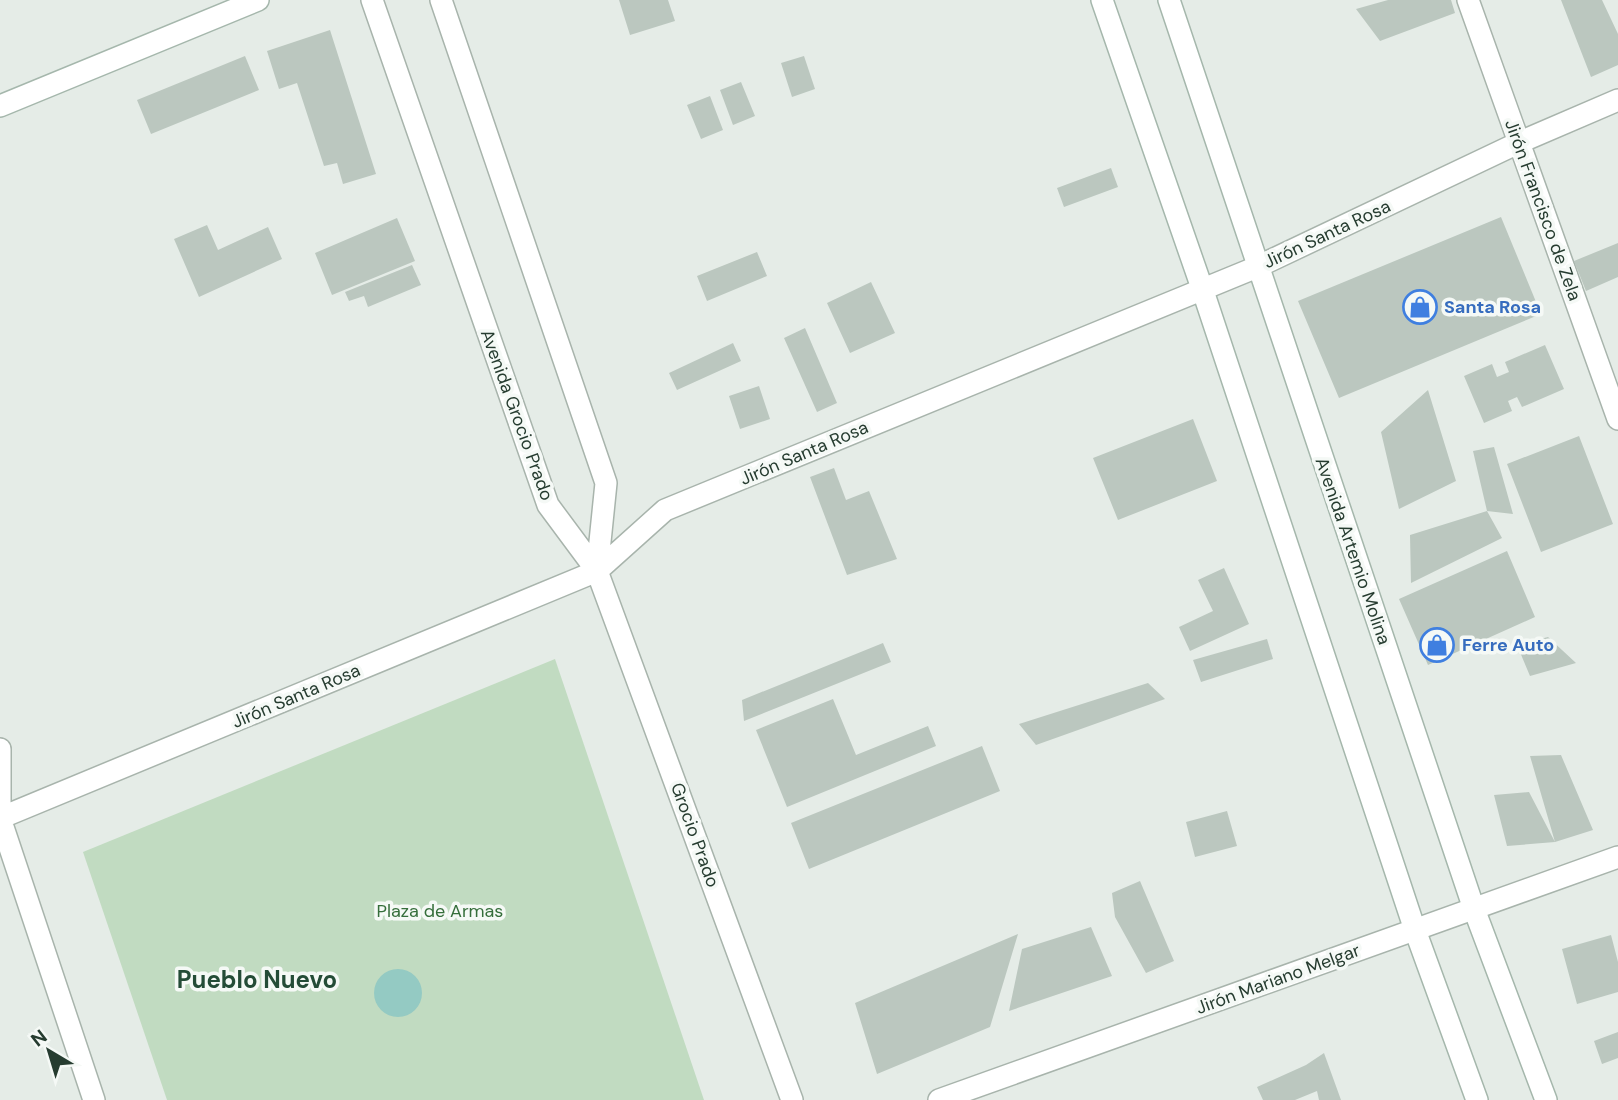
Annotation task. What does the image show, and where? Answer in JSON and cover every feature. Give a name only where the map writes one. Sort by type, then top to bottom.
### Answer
[{"type":"street","points":[[0,106],[258,0]]},
{"type":"street","name":"Avenida Grocio Prado","points":[[372,0],[548,505],[597,571]]},
{"type":"street","points":[[441,0],[606,482],[597,571]]},
{"type":"street","points":[[1102,0],[1202,288],[1415,930],[1477,1100]]},
{"type":"street","name":"Avenida Artemio Molina","points":[[1169,0],[1474,909],[1546,1100]]},
{"type":"street","name":"Jirón Francisco de Zela","points":[[1468,0],[1618,419]]},
{"type":"street","name":"Jirón Santa Rosa","points":[[0,818],[597,571],[665,510],[1257,267],[1518,143],[1618,100]]},
{"type":"street","name":"Grocio Prado","points":[[597,571],[792,1100]]},
{"type":"street","points":[[0,749],[0,818],[94,1100]]},
{"type":"street","name":"Jirón Mariano Melgar","points":[[939,1100],[1618,857]]},
{"type":"green space","name":"Plaza de Armas","points":[[555,659],[704,1100],[167,1100],[83,852]]},
{"type":"water","points":[[398,969],[415,976],[422,993],[415,1010],[398,1017],[381,1010],[374,993],[381,976]]},
{"type":"building","points":[[619,0],[668,0],[675,21],[630,35]]},
{"type":"building","points":[[1388,0],[1451,0],[1455,13],[1380,41],[1356,9]]},
{"type":"building","points":[[1561,0],[1602,0],[1618,34],[1618,65],[1591,77]]},
{"type":"building","points":[[330,30],[376,174],[343,184],[337,163],[324,166],[297,83],[279,89],[267,51]]},
{"type":"building","points":[[245,56],[259,90],[151,134],[137,100]]},
{"type":"building","points":[[804,56],[815,89],[792,97],[781,63]]},
{"type":"building","points":[[741,82],[755,116],[733,125],[720,90]]},
{"type":"building","points":[[710,96],[723,130],[701,139],[687,105]]},
{"type":"building","points":[[1111,168],[1118,187],[1064,207],[1057,188]]},
{"type":"building","name":"Santa Rosa","points":[[1501,217],[1541,314],[1339,398],[1298,301]]},
{"type":"building","points":[[397,218],[415,261],[332,295],[315,253]]},
{"type":"building","points":[[207,225],[218,250],[268,227],[282,259],[199,297],[174,239]]},
{"type":"building","points":[[1618,243],[1618,277],[1586,291],[1574,261]]},
{"type":"building","points":[[757,252],[767,276],[707,301],[697,276]]},
{"type":"building","points":[[412,265],[421,285],[368,307],[364,296],[349,301],[345,292]]},
{"type":"building","points":[[871,282],[895,333],[850,353],[827,303]]},
{"type":"building","points":[[805,328],[837,403],[817,412],[784,338]]},
{"type":"building","points":[[733,343],[741,361],[677,390],[669,373]]},
{"type":"building","points":[[1545,345],[1564,389],[1522,407],[1517,397],[1508,401],[1512,411],[1484,423],[1464,376],[1492,364],[1497,377],[1509,372],[1505,362]]},
{"type":"building","points":[[759,386],[770,419],[740,429],[729,396]]},
{"type":"building","points":[[1428,390],[1456,481],[1399,509],[1381,432]]},
{"type":"building","points":[[1193,419],[1217,481],[1118,520],[1093,458]]},
{"type":"building","points":[[1579,436],[1613,524],[1541,552],[1507,464]]},
{"type":"building","points":[[1494,447],[1513,514],[1487,511],[1473,451]]},
{"type":"building","points":[[834,468],[846,500],[869,491],[897,559],[847,575],[810,477]]},
{"type":"building","points":[[1487,511],[1502,538],[1411,583],[1410,535]]},
{"type":"building","points":[[1507,551],[1535,617],[1428,665],[1399,599]]},
{"type":"building","points":[[1224,568],[1249,624],[1190,651],[1179,627],[1213,611],[1198,580]]},
{"type":"building","points":[[1548,637],[1576,663],[1530,676],[1517,645]]},
{"type":"building","points":[[1267,639],[1273,659],[1201,682],[1193,660]]},
{"type":"building","points":[[883,643],[891,662],[744,721],[742,700]]},
{"type":"building","points":[[1148,683],[1165,699],[1036,745],[1019,724]]},
{"type":"building","points":[[833,699],[856,755],[928,726],[936,746],[787,807],[756,730]]},
{"type":"building","points":[[982,746],[1000,791],[809,869],[791,823]]},
{"type":"building","points":[[1561,755],[1593,830],[1555,842],[1530,756]]},
{"type":"building","points":[[1529,792],[1555,842],[1507,846],[1494,795]]},
{"type":"building","points":[[1227,811],[1237,846],[1195,857],[1186,822]]},
{"type":"building","points":[[1140,881],[1174,961],[1146,973],[1115,917],[1112,893]]},
{"type":"building","points":[[1091,927],[1112,976],[1009,1011],[1022,949]]},
{"type":"building","points":[[1018,934],[990,1027],[877,1074],[855,1003]]},
{"type":"building","points":[[1611,935],[1618,962],[1618,992],[1577,1004],[1562,949]]},
{"type":"building","points":[[1618,1032],[1618,1058],[1602,1064],[1594,1041]]},
{"type":"building","points":[[1324,1053],[1341,1100],[1319,1100],[1317,1091],[1295,1100],[1263,1100],[1257,1087],[1306,1065]]},
{"type":"place","name":"Santa Rosa","points":[[1420,307]]},
{"type":"place","name":"Ferre Auto","points":[[1437,645]]},
{"type":"district","name":"Pueblo Nuevo","points":[[257,979]]}]
